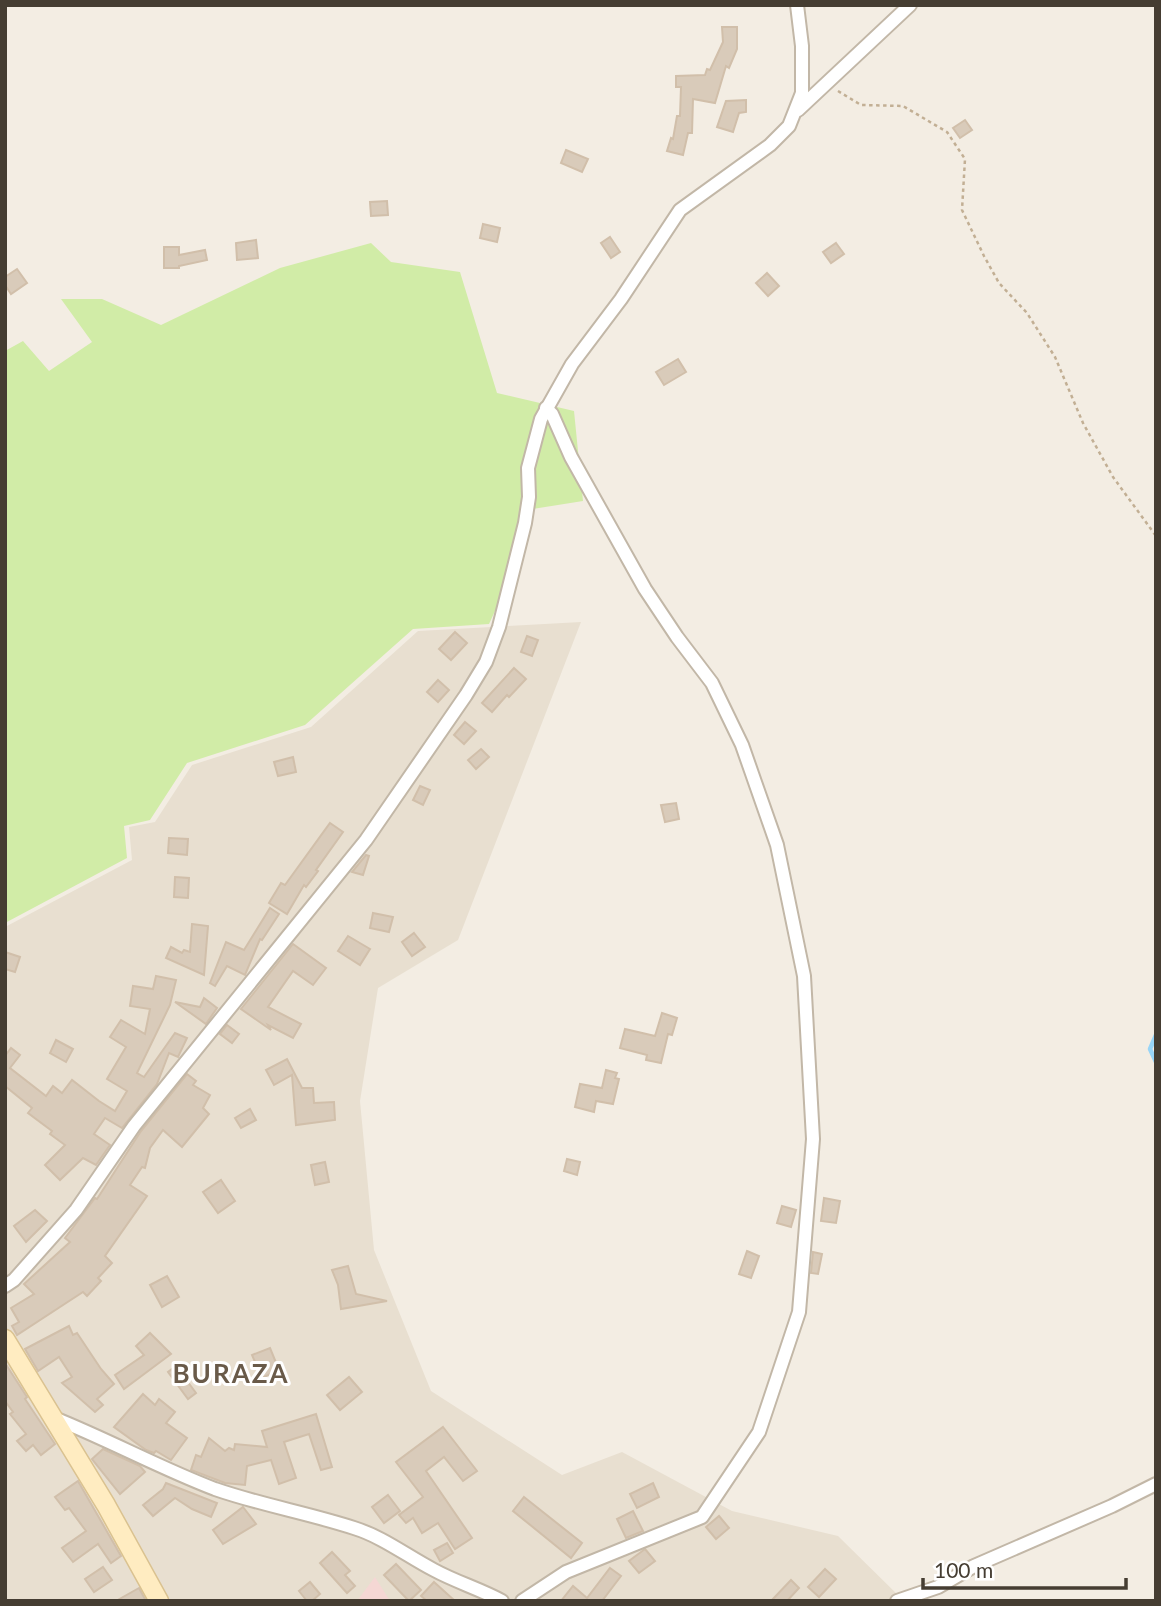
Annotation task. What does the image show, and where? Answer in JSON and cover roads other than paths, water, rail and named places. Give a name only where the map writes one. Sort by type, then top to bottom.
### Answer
[{"type":"main road","points":[[5,1339],[141,1565],[159,1601]]},
{"type":"street","points":[[5,1286],[14,1280],[76,1210],[134,1126],[366,840],[486,663],[499,627],[525,523],[529,497],[528,468],[546,408],[572,364],[621,299],[680,210],[770,145],[789,126],[802,93],[803,72],[797,5]]},
{"type":"street","points":[[797,111],[910,5]]},
{"type":"street","points":[[522,1601],[566,1572],[702,1517],[759,1432],[799,1312],[813,1139],[804,976],[778,845],[746,757],[712,683],[645,589],[571,457],[552,414],[546,408]]},
{"type":"street","points":[[54,1418],[216,1489],[355,1528],[380,1538],[436,1571],[502,1601]]},
{"type":"street","points":[[897,1601],[938,1587],[974,1566],[1156,1484]]},
{"type":"waterway","points":[[1156,1035],[1150,1049],[1156,1062]]},
{"type":"district","name":"BURAZA","points":[[231,1374]]}]
